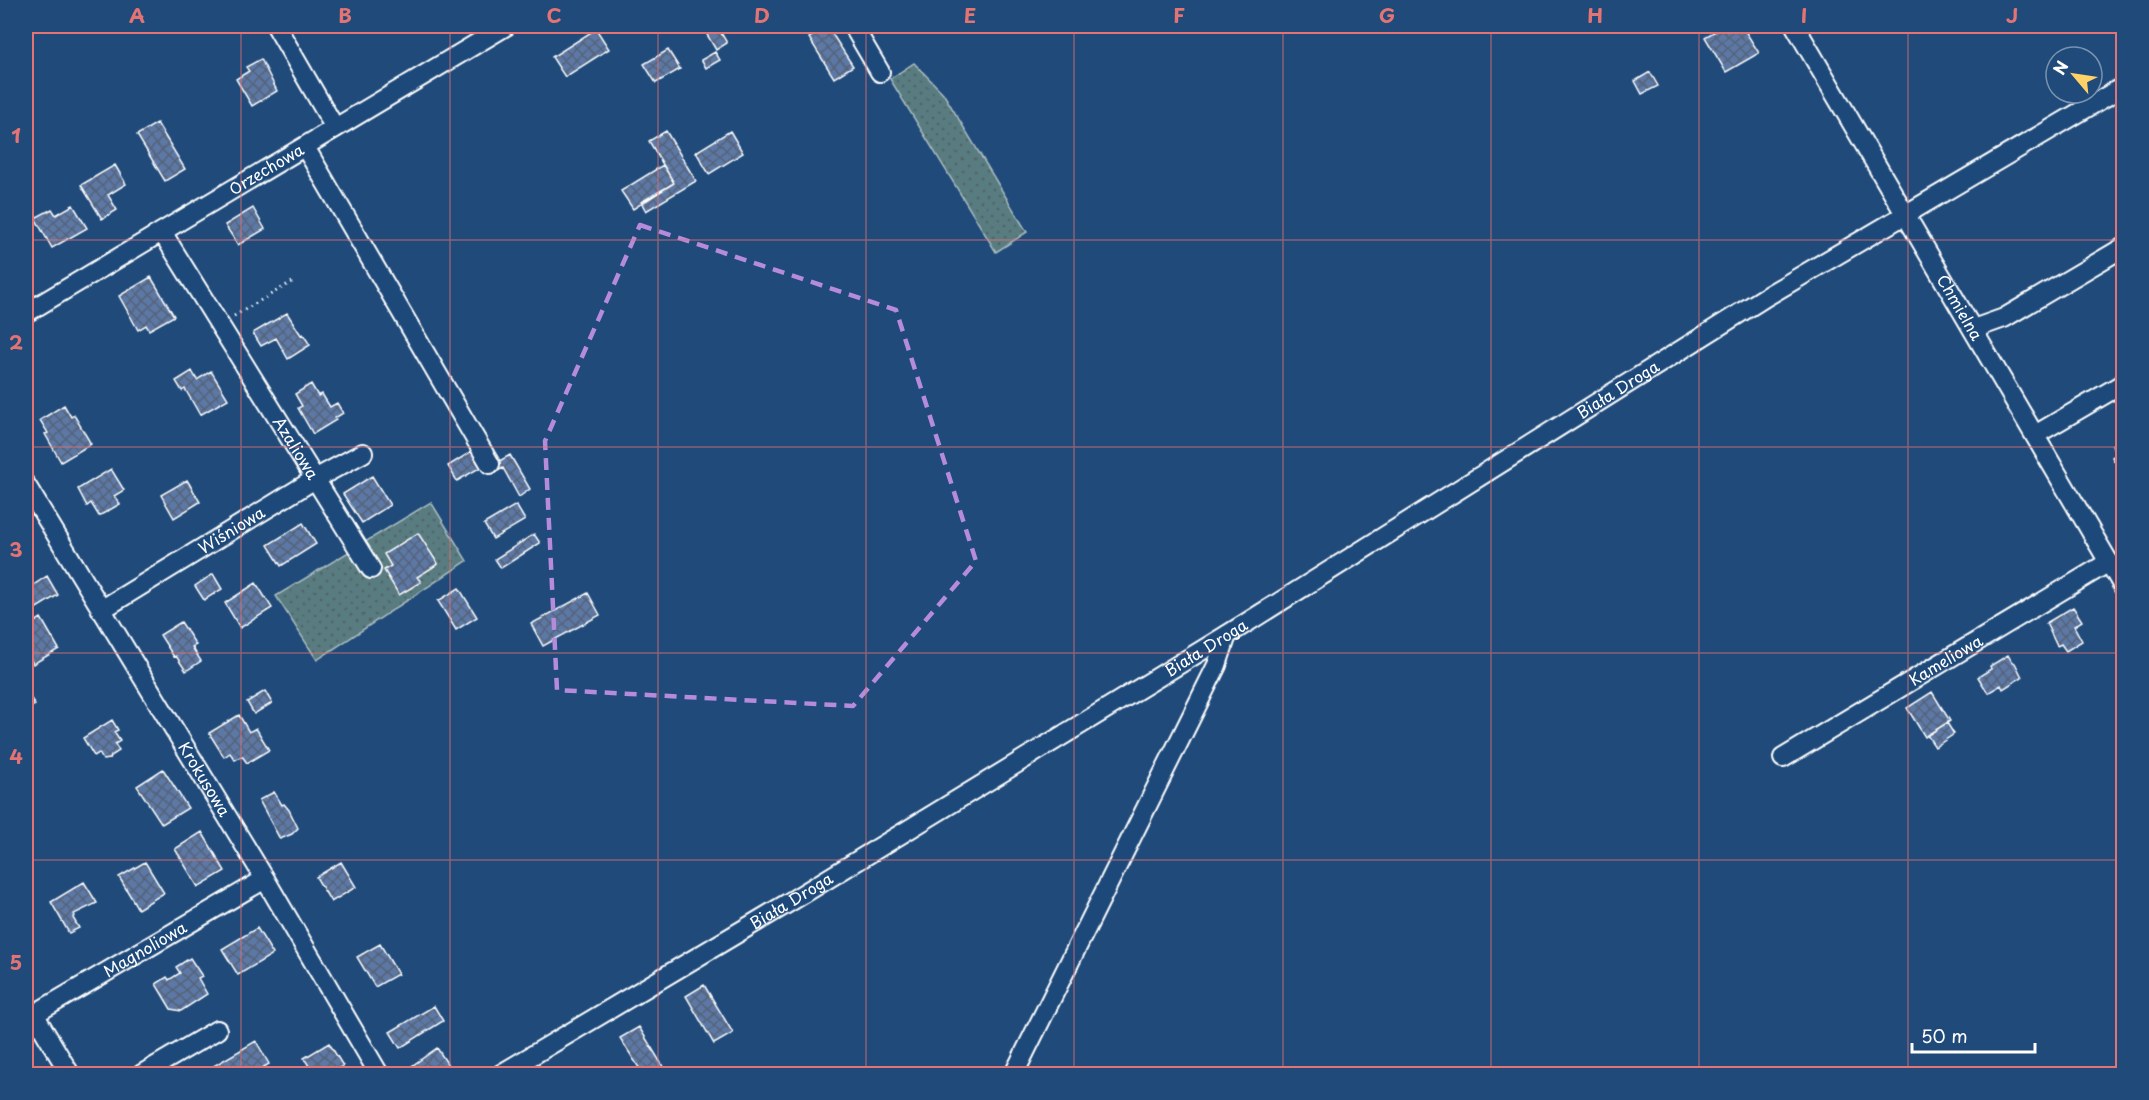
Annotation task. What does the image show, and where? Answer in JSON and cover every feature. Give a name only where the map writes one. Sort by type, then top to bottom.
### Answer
[{"type":"street","points":[[276,26],[335,128]]},
{"type":"street","name":"Orzechowa","points":[[26,313],[506,26]]},
{"type":"street","points":[[853,26],[880,72]]},
{"type":"street","name":"Chmielna","points":[[1794,26],[2124,588]]},
{"type":"street","name":"Biała Droga","points":[[501,1074],[803,894],[1227,635],[1767,296],[2124,86]]},
{"type":"street","points":[[305,147],[490,464]]},
{"type":"street","name":"Azaliowa","points":[[162,232],[371,569]]},
{"type":"street","points":[[1973,329],[2004,318],[2124,247]]},
{"type":"street","points":[[2035,435],[2124,383]]},
{"type":"street","name":"Wiśniowa","points":[[101,610],[315,479],[363,453]]},
{"type":"street","name":"Krokusowa","points":[[26,485],[265,879],[379,1074]]},
{"type":"street","name":"Kameliowa","points":[[1783,758],[2109,562]]},
{"type":"street","points":[[1014,1074],[1217,665],[1227,635]]},
{"type":"street","name":"Magnoliowa","points":[[29,1017],[265,879]]},
{"type":"street","points":[[29,1017],[70,1074]]},
{"type":"street","points":[[142,1074],[217,1030]]},
{"type":"path","points":[[219,325],[291,282]]},
{"type":"highlighted area","points":[[640,225],[896,310],[976,561],[853,706],[557,690],[545,441]]},
{"type":"green space","points":[[914,63],[943,93],[1027,232],[996,252],[890,79]]},
{"type":"green space","points":[[431,502],[467,561],[317,660],[276,596]]},
{"type":"building","points":[[702,26],[717,26],[727,43],[716,50]]},
{"type":"building","points":[[827,26],[853,66],[834,78],[809,38]]},
{"type":"building","points":[[1724,26],[1742,26],[1759,53],[1726,72],[1705,37]]},
{"type":"building","points":[[596,29],[609,49],[565,77],[552,57]]},
{"type":"building","points":[[668,50],[680,69],[656,83],[644,64]]},
{"type":"building","points":[[715,52],[720,60],[706,68],[701,60]]},
{"type":"building","points":[[261,59],[277,91],[252,106],[236,79],[249,71],[246,67]]},
{"type":"building","points":[[1650,72],[1658,86],[1642,94],[1635,81]]},
{"type":"building","points":[[157,123],[185,169],[165,181],[137,135]]},
{"type":"building","points":[[666,131],[696,181],[646,211],[641,202],[674,183],[649,141]]},
{"type":"building","points":[[730,131],[743,153],[709,174],[696,152]]},
{"type":"building","points":[[115,165],[126,184],[108,195],[117,210],[102,219],[81,185]]},
{"type":"building","points":[[663,165],[674,183],[633,209],[621,191]]},
{"type":"building","points":[[73,205],[87,228],[52,248],[35,218],[52,209],[56,215]]},
{"type":"building","points":[[253,208],[265,229],[238,245],[225,225]]},
{"type":"building","points":[[151,277],[174,316],[149,330],[146,325],[138,330],[119,296]]},
{"type":"building","points":[[287,313],[310,345],[288,359],[276,338],[261,346],[253,333]]},
{"type":"building","points":[[192,371],[197,380],[211,371],[228,399],[200,415],[185,389],[182,391],[176,381]]},
{"type":"building","points":[[311,384],[318,396],[322,394],[330,407],[337,403],[343,413],[313,434],[298,408],[302,406],[295,394]]},
{"type":"building","points":[[64,405],[71,417],[74,415],[91,444],[61,462],[40,420]]},
{"type":"building","points":[[2124,435],[2124,469],[2120,471],[2112,457],[2117,454],[2112,445]]},
{"type":"building","points":[[472,451],[481,467],[457,481],[448,466]]},
{"type":"building","points":[[510,455],[530,489],[519,497],[503,468],[498,471],[494,464]]},
{"type":"building","points":[[111,469],[124,490],[114,496],[120,504],[99,516],[91,503],[87,506],[78,489]]},
{"type":"building","points":[[372,476],[390,505],[362,523],[343,494]]},
{"type":"building","points":[[187,480],[200,502],[174,518],[161,495]]},
{"type":"building","points":[[516,505],[525,520],[493,539],[484,524]]},
{"type":"building","points":[[303,523],[316,544],[281,566],[268,545]]},
{"type":"building","points":[[418,533],[438,564],[417,577],[421,582],[399,595],[384,570],[391,566],[384,554]]},
{"type":"building","points":[[534,534],[540,543],[501,568],[495,559]]},
{"type":"building","points":[[213,574],[222,589],[204,600],[195,586]]},
{"type":"building","points":[[47,576],[58,595],[27,614],[26,590]]},
{"type":"building","points":[[256,583],[272,608],[240,628],[225,603]]},
{"type":"building","points":[[459,588],[477,617],[456,630],[438,601]]},
{"type":"building","points":[[588,593],[600,615],[543,646],[531,624]]},
{"type":"building","points":[[2073,607],[2082,621],[2074,626],[2082,641],[2066,651],[2061,644],[2057,646],[2046,623]]},
{"type":"building","points":[[41,618],[59,649],[33,664],[26,651],[26,628]]},
{"type":"building","points":[[181,622],[196,645],[192,647],[201,661],[186,671],[160,635]]},
{"type":"building","points":[[2008,655],[2022,677],[2003,689],[2001,685],[1988,693],[1978,677]]},
{"type":"building","points":[[265,691],[272,703],[254,714],[247,702]]},
{"type":"building","points":[[1932,692],[1950,721],[1925,737],[1907,708]]},
{"type":"building","points":[[28,694],[35,705],[26,710],[26,695]]},
{"type":"building","points":[[239,715],[249,732],[256,728],[269,750],[247,763],[242,756],[235,760],[230,753],[224,757],[209,733]]},
{"type":"building","points":[[112,720],[118,730],[114,732],[120,741],[115,744],[119,751],[110,759],[103,760],[99,753],[94,756],[83,738]]},
{"type":"building","points":[[1947,723],[1954,734],[1935,747],[1927,735]]},
{"type":"building","points":[[163,769],[188,808],[162,824],[137,786]]},
{"type":"building","points":[[274,792],[282,805],[284,804],[289,810],[298,828],[292,834],[280,839],[259,800]]},
{"type":"building","points":[[202,832],[225,871],[198,887],[175,849]]},
{"type":"building","points":[[145,862],[164,893],[138,909],[119,877]]},
{"type":"building","points":[[341,862],[356,887],[331,902],[316,877]]},
{"type":"building","points":[[84,882],[97,903],[74,914],[73,918],[79,928],[69,933],[51,902]]},
{"type":"building","points":[[257,928],[273,954],[238,975],[222,949]]},
{"type":"building","points":[[380,944],[398,974],[375,987],[357,957]]},
{"type":"building","points":[[190,958],[202,976],[198,978],[207,994],[181,1011],[171,1009],[156,984],[180,973],[176,967]]},
{"type":"building","points":[[704,985],[733,1033],[714,1044],[686,996]]},
{"type":"building","points":[[434,1006],[443,1021],[400,1048],[390,1032]]},
{"type":"building","points":[[639,1027],[667,1073],[643,1074],[620,1038]]},
{"type":"building","points":[[256,1041],[269,1064],[252,1074],[200,1074]]},
{"type":"building","points":[[329,1043],[343,1066],[330,1074],[314,1074],[304,1058]]},
{"type":"building","points":[[437,1048],[452,1071],[447,1074],[413,1074],[409,1068]]}]
